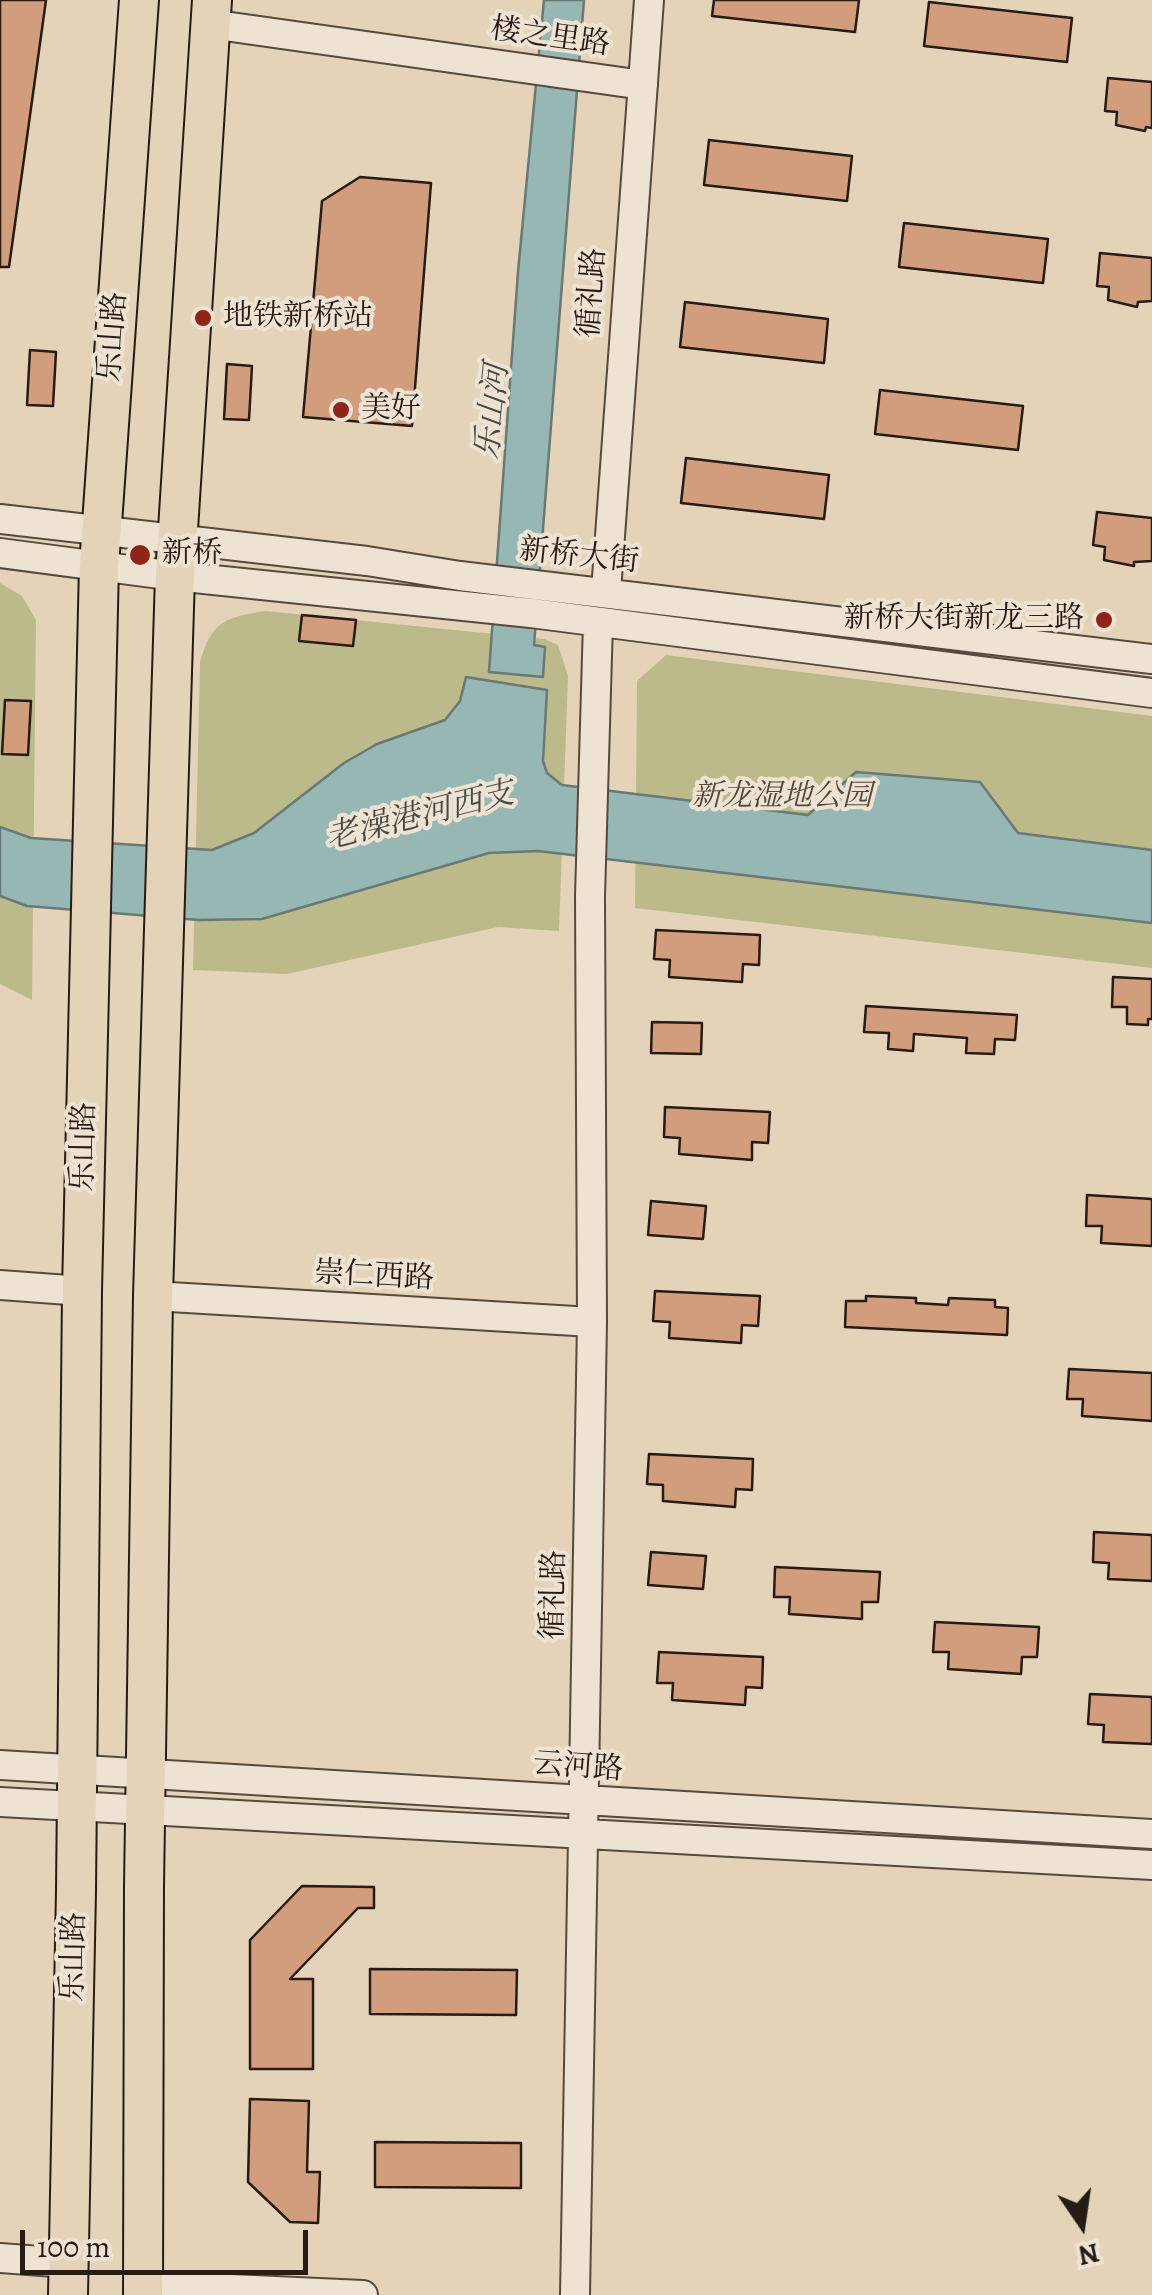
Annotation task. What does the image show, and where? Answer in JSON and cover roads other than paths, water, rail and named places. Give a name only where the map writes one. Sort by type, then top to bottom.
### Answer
[{"type":"main road","name":"乐山路","points":[[68,2279],[82,1291],[100,549],[139,0]]},
{"type":"main road","points":[[143,2290],[153,1296],[167,824],[176,558],[211,12]]},
{"type":"street","name":"循礼路","points":[[606,591],[649,0]]},
{"type":"street","name":"楼之里路","points":[[211,12],[642,85]]},
{"type":"street","name":"新桥大街","points":[[0,519],[100,549]]},
{"type":"street","name":"新桥大街","points":[[0,553],[100,549],[176,558],[462,606],[1152,694]]},
{"type":"street","name":"新桥大街","points":[[176,558],[367,561],[460,576],[1152,660]]},
{"type":"street","name":"循礼路","points":[[576,2295],[592,1322],[590,896],[598,622]]},
{"type":"street","points":[[0,1285],[82,1291]]},
{"type":"street","name":"崇仁西路","points":[[153,1296],[592,1322]]},
{"type":"street","name":"云河路","points":[[0,1764],[1152,1834]]},
{"type":"street","points":[[0,1802],[1152,1865]]},
{"type":"street","points":[[0,2258],[68,2279]]},
{"type":"street","points":[[143,2290],[363,2295]]},
{"type":"water","points":[[544,0],[584,0],[534,645],[545,647],[543,677],[489,672],[518,272]]},
{"type":"water","name":"老澡港河西支","points":[[466,677],[547,690],[543,761],[547,773],[562,785],[808,815],[856,772],[980,782],[1018,833],[1152,850],[1152,923],[538,851],[489,853],[262,919],[199,920],[27,906],[0,896],[0,827],[31,838],[212,850],[254,833],[344,763],[377,744],[445,720],[460,701]]},
{"type":"place","name":"地铁新桥站","points":[[203,318]]},
{"type":"place","name":"美好","points":[[341,410]]},
{"type":"place","name":"新桥","points":[[140,555]]},
{"type":"place","name":"新桥大街新龙三路","points":[[1104,620]]},
{"type":"water label","name":"乐山河","points":[[494,412]]},
{"type":"park label","name":"新龙湿地公园","points":[[782,798]]}]
